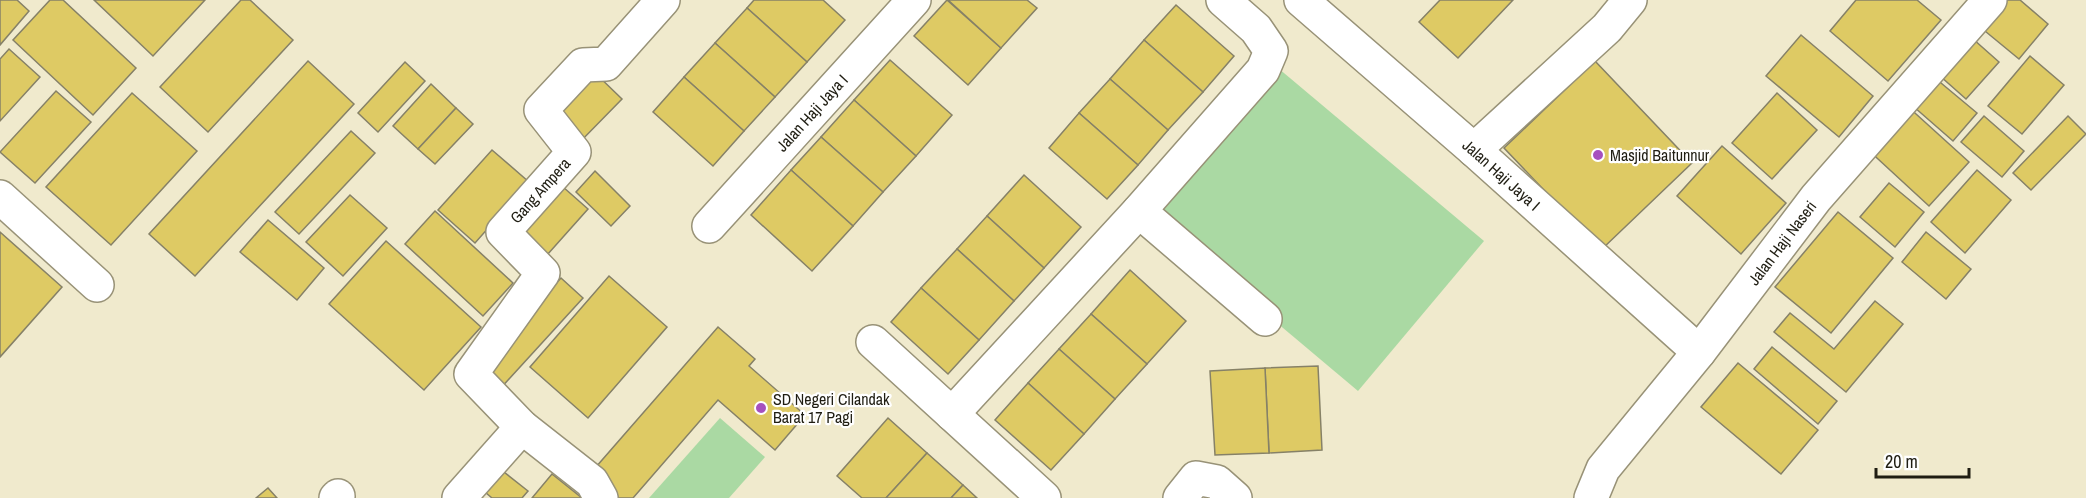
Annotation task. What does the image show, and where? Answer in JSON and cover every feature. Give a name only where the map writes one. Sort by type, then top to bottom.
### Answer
[{"type":"street","name":"Gang Ampera","points":[[601,498],[592,482],[522,427],[471,374],[543,273],[503,232],[574,152],[541,110],[583,65],[606,64],[663,0]]},
{"type":"street","name":"Jalan Haji Jaya I","points":[[709,226],[914,0]]},
{"type":"street","points":[[952,414],[1139,211],[1263,70],[1270,51],[1256,29],[1223,0]]},
{"type":"street","name":"Jalan Haji Jaya I","points":[[1301,0],[1474,150],[1699,352]]},
{"type":"street","points":[[1474,150],[1607,27],[1630,0]]},
{"type":"street","name":"Jalan Haji Naseri","points":[[1591,498],[1603,469],[1699,352],[1816,198],[1990,0]]},
{"type":"street","points":[[0,197],[97,285]]},
{"type":"street","points":[[1139,211],[1265,319]]},
{"type":"street","points":[[873,342],[1044,498]]},
{"type":"street","points":[[459,498],[522,427]]},
{"type":"street","points":[[1180,498],[1196,478],[1217,482],[1235,498]]},
{"type":"green space","points":[[1278,68],[1484,241],[1358,391],[1152,218]]},
{"type":"green space","points":[[720,418],[765,457],[729,498],[649,498]]},
{"type":"building","points":[[0,0],[17,0],[29,11],[0,45]]},
{"type":"building","points":[[50,0],[63,0],[136,68],[93,115],[13,40]]},
{"type":"building","points":[[94,0],[205,0],[153,56]]},
{"type":"building","points":[[241,0],[250,0],[293,40],[208,132],[160,87]]},
{"type":"building","points":[[754,0],[823,0],[845,20],[807,62],[747,8]]},
{"type":"building","points":[[947,0],[1001,48],[968,85],[914,36]]},
{"type":"building","points":[[948,0],[1027,0],[1037,8],[1001,48]]},
{"type":"building","points":[[1440,0],[1513,0],[1458,58],[1419,22]]},
{"type":"building","points":[[1856,0],[1917,0],[1941,20],[1888,81],[1830,31]]},
{"type":"building","points":[[1993,0],[2020,0],[2048,24],[2019,59],[1974,22]]},
{"type":"building","points":[[1176,5],[1234,56],[1203,92],[1144,40]]},
{"type":"building","points":[[747,8],[807,62],[775,97],[715,43]]},
{"type":"building","points":[[1964,31],[1999,62],[1966,99],[1931,68]]},
{"type":"building","points":[[1801,35],[1873,96],[1839,137],[1766,76]]},
{"type":"building","points":[[1144,40],[1203,92],[1168,130],[1110,79]]},
{"type":"building","points":[[715,43],[775,97],[744,131],[684,77]]},
{"type":"building","points":[[9,49],[40,77],[0,121],[0,59]]},
{"type":"building","points":[[2030,56],[2064,85],[2022,134],[1988,106]]},
{"type":"building","points":[[890,60],[952,115],[916,156],[854,100]]},
{"type":"building","points":[[308,61],[354,104],[195,276],[149,234]]},
{"type":"building","name":"Masjid Baitunnur","points":[[1595,61],[1692,163],[1601,250],[1504,148]]},
{"type":"building","points":[[405,62],[425,81],[378,132],[358,113]]},
{"type":"building","points":[[592,70],[622,99],[577,145],[547,116]]},
{"type":"building","points":[[1929,73],[1977,113],[1953,141],[1906,100]]},
{"type":"building","points":[[684,77],[744,131],[713,166],[653,112]]},
{"type":"building","points":[[1110,79],[1168,130],[1138,165],[1079,113]]},
{"type":"building","points":[[431,84],[456,108],[418,149],[393,126]]},
{"type":"building","points":[[56,91],[91,122],[35,183],[0,152]]},
{"type":"building","points":[[132,93],[197,151],[111,245],[46,187]]},
{"type":"building","points":[[1777,93],[1817,130],[1772,179],[1732,143]]},
{"type":"building","points":[[854,100],[916,156],[883,192],[821,137]]},
{"type":"building","points":[[1905,104],[1969,162],[1929,206],[1865,147]]},
{"type":"building","points":[[456,108],[473,124],[435,164],[418,149]]},
{"type":"building","points":[[1079,113],[1138,165],[1107,199],[1049,148]]},
{"type":"building","points":[[1984,116],[2024,151],[2002,177],[1961,142]]},
{"type":"building","points":[[2068,116],[2086,134],[2031,190],[2013,173]]},
{"type":"building","points":[[351,131],[375,153],[299,234],[275,212]]},
{"type":"building","points":[[821,137],[883,192],[853,226],[791,170]]},
{"type":"building","points":[[1722,146],[1786,203],[1741,254],[1677,196]]},
{"type":"building","points":[[492,150],[529,182],[475,243],[438,210]]},
{"type":"building","points":[[791,170],[853,226],[812,271],[751,215]]},
{"type":"building","points":[[1977,170],[2011,200],[1965,253],[1931,222]]},
{"type":"building","points":[[595,171],[630,206],[611,226],[576,192]]},
{"type":"building","points":[[1024,175],[1081,227],[1044,268],[987,216]]},
{"type":"building","points":[[554,179],[588,209],[539,264],[505,234]]},
{"type":"building","points":[[1889,183],[1924,212],[1895,247],[1860,217]]},
{"type":"building","points":[[350,195],[387,228],[343,276],[306,242]]},
{"type":"building","points":[[435,211],[513,283],[483,316],[405,244]]},
{"type":"building","points":[[1838,212],[1893,258],[1831,333],[1775,287]]},
{"type":"building","points":[[987,216],[1044,268],[1014,301],[957,249]]},
{"type":"building","points":[[268,220],[324,268],[297,300],[240,252]]},
{"type":"building","points":[[0,232],[62,287],[0,357]]},
{"type":"building","points":[[1926,232],[1971,269],[1946,299],[1902,262]]},
{"type":"building","points":[[386,241],[481,327],[424,390],[329,304]]},
{"type":"building","points":[[957,249],[1014,301],[979,340],[921,288]]},
{"type":"building","points":[[1130,270],[1186,321],[1147,364],[1091,314]]},
{"type":"building","points":[[609,276],[667,327],[588,418],[530,367]]},
{"type":"building","points":[[561,278],[583,298],[499,390],[477,370]]},
{"type":"building","points":[[921,288],[979,340],[948,374],[891,322]]},
{"type":"building","points":[[1875,301],[1903,324],[1846,392],[1774,332],[1790,313],[1834,349]]},
{"type":"building","points":[[1091,314],[1147,364],[1115,399],[1059,349]]},
{"type":"building","name":"SD Negeri Cilandak Barat 17 Pagi","points":[[718,327],[755,359],[749,366],[805,415],[775,450],[718,400],[633,498],[615,498],[589,475]]},
{"type":"building","points":[[1772,347],[1837,401],[1818,424],[1754,369]]},
{"type":"building","points":[[1059,349],[1115,399],[1084,434],[1028,383]]},
{"type":"building","points":[[1738,363],[1818,430],[1781,474],[1701,407]]},
{"type":"building","points":[[1318,366],[1322,450],[1269,453],[1265,368]]},
{"type":"building","points":[[1265,368],[1269,453],[1215,455],[1210,371]]},
{"type":"building","points":[[1028,383],[1084,434],[1051,470],[995,420]]},
{"type":"building","points":[[888,418],[927,453],[886,498],[862,498],[837,476]]},
{"type":"building","points":[[927,453],[963,485],[951,498],[886,498]]},
{"type":"building","points":[[495,465],[528,491],[522,498],[492,498],[479,487]]},
{"type":"building","points":[[552,474],[582,498],[532,498]]},
{"type":"building","points":[[963,485],[977,498],[951,498]]},
{"type":"building","points":[[268,488],[277,498],[256,498]]},
{"type":"place","name":"Masjid Baitunnur","points":[[1598,155]]},
{"type":"place","name":"SD Negeri Cilandak Barat 17 Pagi","points":[[761,408]]}]
